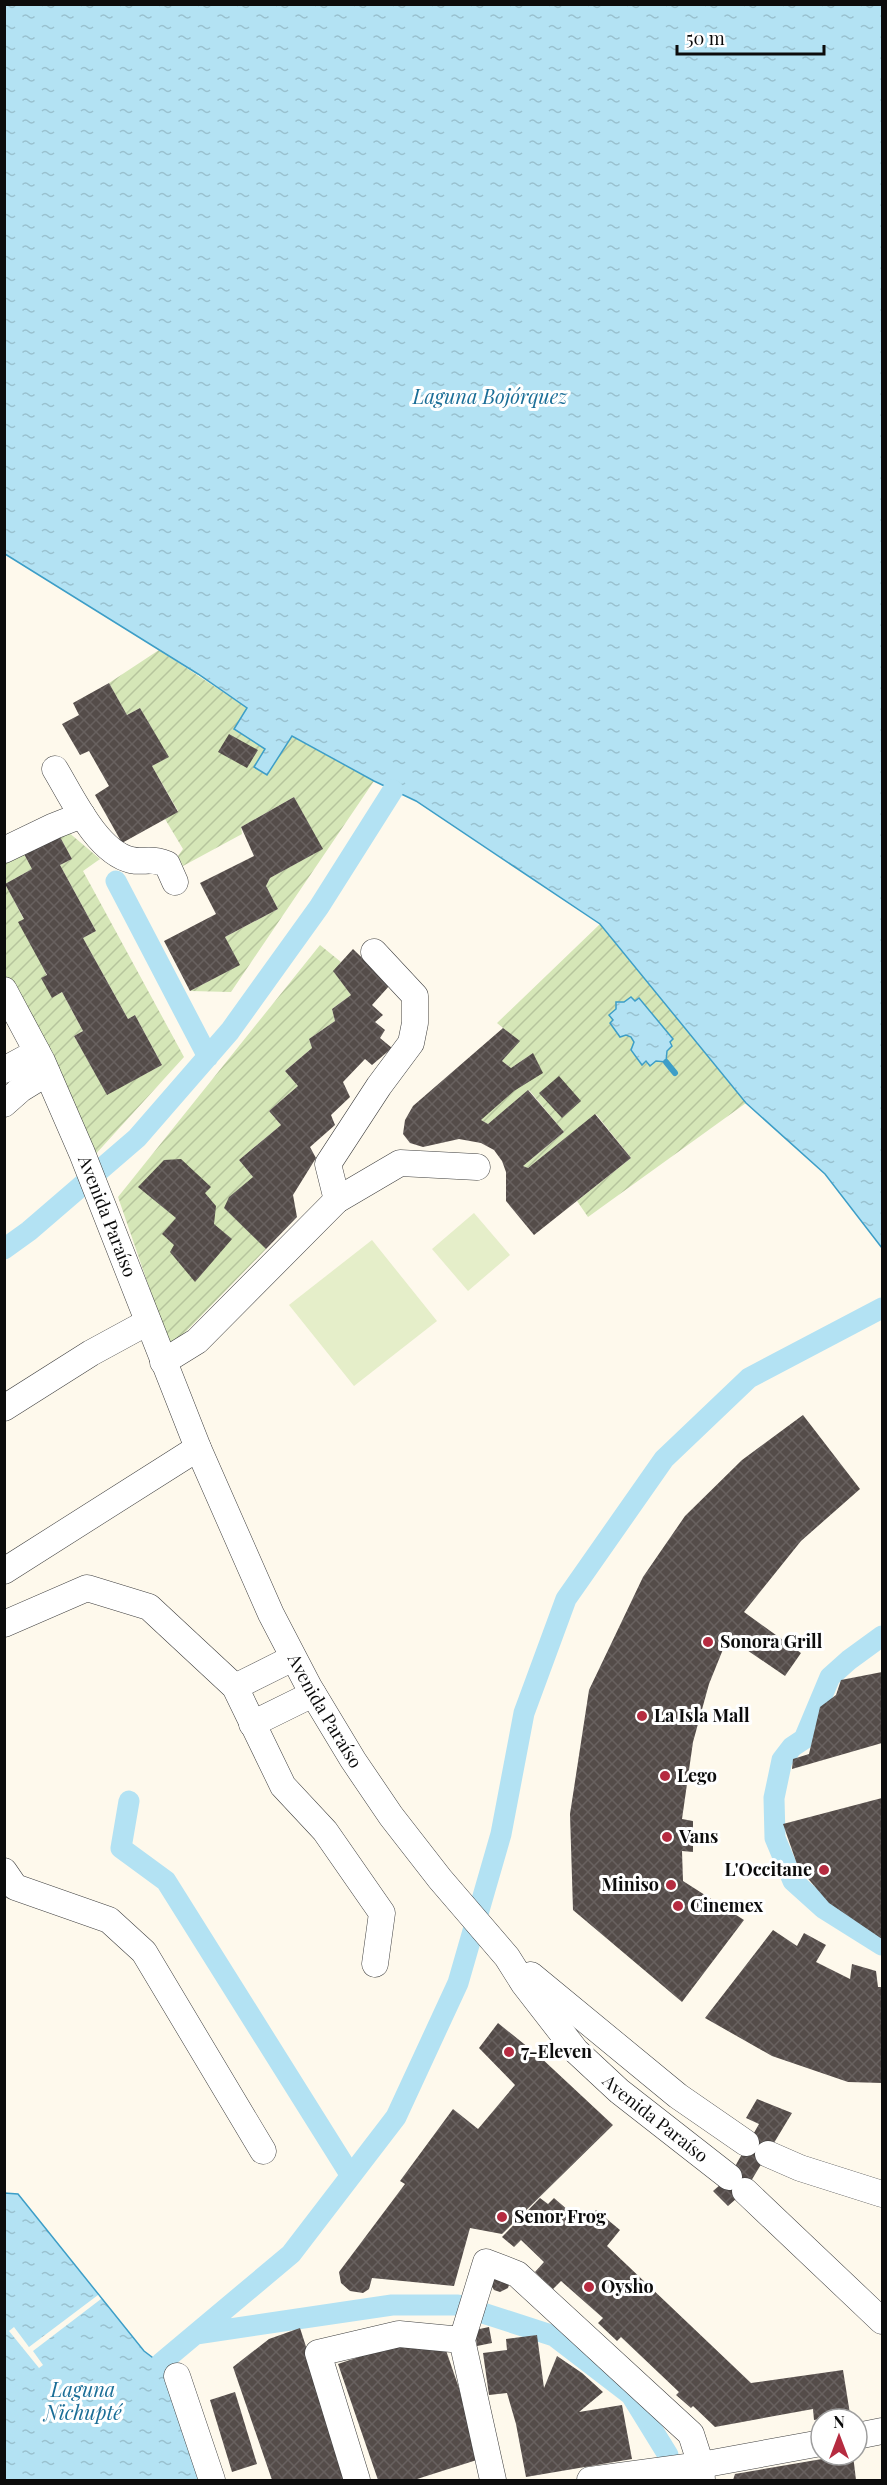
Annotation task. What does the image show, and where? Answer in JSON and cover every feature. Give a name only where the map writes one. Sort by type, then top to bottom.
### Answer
[{"type":"street","points":[[55,770],[82,815],[109,850],[131,860],[154,859],[167,864],[175,882]]},
{"type":"street","points":[[4,850],[82,815]]},
{"type":"street","points":[[337,1200],[328,1164],[379,1086],[411,1043],[415,1023],[415,996],[374,952]]},
{"type":"street","name":"Avenida Paraíso","points":[[4,990],[42,1062],[82,1153],[198,1448],[293,1658],[313,1694],[391,1816],[440,1879],[502,1951],[524,1984],[576,2051],[619,2091],[737,2184],[882,2321]]},
{"type":"street","points":[[4,1070],[42,1062]]},
{"type":"street","points":[[4,1104],[21,1089],[42,1062]]},
{"type":"street","points":[[163,1362],[197,1341],[337,1200],[400,1163],[477,1167]]},
{"type":"street","points":[[4,1408],[91,1353],[148,1322]]},
{"type":"street","points":[[4,1571],[198,1448]]},
{"type":"street","points":[[4,1624],[87,1588],[149,1607],[235,1687],[283,1786],[326,1831],[382,1913],[375,1964]]},
{"type":"street","points":[[235,1687],[293,1658]]},
{"type":"street","points":[[252,1724],[313,1694]]},
{"type":"street","points":[[4,1871],[15,1887],[109,1920],[144,1952],[262,2151]]},
{"type":"street","name":"Avenida Paraíso","points":[[502,1951],[678,2096],[757,2148],[800,2168],[882,2194]]},
{"type":"street","points":[[656,2120],[678,2096]]},
{"type":"street","points":[[493,2481],[463,2335],[486,2262],[517,2274],[692,2434],[697,2471]]},
{"type":"street","points":[[357,2481],[318,2353],[399,2334],[463,2335]]},
{"type":"street","points":[[177,2376],[212,2481]]},
{"type":"street","points":[[590,2481],[633,2475],[697,2471],[809,2446]]},
{"type":"green space","points":[[159,650],[247,708],[266,749],[268,774],[292,736],[374,781],[231,992],[190,991],[239,965],[225,937],[278,909],[266,886],[270,878],[322,849],[294,797],[241,827],[242,834],[183,866],[178,856],[183,849],[165,819],[178,811],[152,766],[168,757],[140,708],[127,715],[109,683]]},
{"type":"green space","points":[[67,831],[100,859],[83,871],[184,1057],[93,1157],[5,978],[5,884],[33,939],[52,998],[62,992],[83,1031],[74,1036],[107,1094],[162,1065],[135,1015],[128,1019],[83,938],[96,931],[60,865],[72,859],[59,835]]},
{"type":"green space","points":[[24,854],[32,869],[5,884],[5,862]]},
{"type":"green space","points":[[600,924],[746,1103],[588,1217],[577,1201],[631,1158],[596,1114],[528,1168],[523,1166],[564,1132],[529,1090],[488,1124],[481,1120],[533,1053],[511,1068],[502,1061],[519,1041],[497,1023]]},
{"type":"green space","points":[[320,945],[341,962],[334,972],[351,995],[332,1009],[335,1021],[309,1039],[312,1048],[285,1071],[298,1086],[269,1111],[281,1125],[239,1160],[253,1177],[266,1249],[170,1348],[118,1197]]},
{"type":"green space","points":[[474,1213],[510,1255],[468,1291],[432,1249]]},
{"type":"green space","points":[[372,1240],[437,1321],[354,1386],[289,1305]]},
{"type":"water","name":"Laguna Bojórquez","points":[[4,5],[882,5],[882,1248],[825,1174],[746,1103],[600,924],[416,801],[292,736],[267,775],[254,767],[265,749],[234,729],[247,708],[198,674],[5,554]]},
{"type":"water","points":[[631,997],[635,1001],[639,998],[673,1039],[670,1042],[672,1046],[667,1051],[666,1062],[656,1061],[650,1066],[646,1061],[642,1065],[631,1050],[634,1042],[631,1037],[626,1035],[620,1037],[610,1023],[613,1020],[609,1015],[616,1009],[616,1002],[624,1002]]},
{"type":"water","name":"Laguna Nichupté","points":[[4,2193],[18,2194],[144,2351],[177,2376],[212,2480],[5,2480]]},
{"type":"pier","points":[[98,2295],[101,2299],[33,2351],[43,2365],[39,2368],[9,2331],[14,2327],[29,2347]]},
{"type":"building","points":[[109,683],[127,715],[140,708],[169,757],[152,766],[178,812],[122,843],[95,795],[109,786],[89,751],[80,755],[62,724],[79,715],[73,703]]},
{"type":"building","points":[[229,734],[258,750],[247,768],[218,752]]},
{"type":"building","points":[[294,797],[323,849],[270,878],[266,886],[278,909],[225,937],[240,965],[190,991],[164,941],[216,914],[200,883],[254,856],[241,827]]},
{"type":"building","points":[[59,835],[72,859],[60,865],[96,931],[83,938],[128,1019],[135,1015],[162,1065],[107,1095],[74,1036],[83,1031],[62,992],[52,998],[41,978],[47,975],[18,922],[24,919],[5,884],[32,869],[24,854]]},
{"type":"building","points":[[353,949],[390,985],[372,1005],[383,1015],[375,1022],[385,1030],[380,1038],[392,1048],[372,1065],[365,1059],[343,1082],[350,1097],[331,1115],[335,1125],[310,1147],[316,1158],[293,1195],[297,1217],[266,1249],[224,1208],[229,1197],[253,1177],[239,1160],[281,1125],[269,1111],[298,1086],[285,1071],[312,1048],[309,1039],[335,1021],[332,1009],[351,995],[333,971]]},
{"type":"building","points":[[503,1028],[520,1041],[502,1061],[511,1068],[533,1053],[543,1073],[514,1091],[481,1120],[488,1124],[528,1090],[564,1132],[523,1166],[528,1168],[595,1114],[631,1158],[534,1235],[506,1201],[506,1172],[494,1150],[481,1143],[459,1139],[423,1147],[410,1143],[403,1134],[405,1120],[413,1106]]},
{"type":"building","points":[[559,1076],[581,1101],[562,1118],[539,1093]]},
{"type":"building","points":[[181,1159],[211,1187],[205,1193],[216,1206],[214,1224],[232,1239],[195,1282],[170,1252],[174,1245],[162,1234],[176,1218],[138,1187],[164,1160]]},
{"type":"building","name":"La Isla Mall","points":[[803,1415],[860,1489],[801,1541],[744,1612],[801,1653],[785,1676],[728,1637],[709,1684],[693,1742],[682,1819],[693,1821],[693,1852],[682,1851],[683,1881],[744,1920],[682,2002],[573,1910],[570,1814],[589,1690],[643,1577],[685,1516],[742,1460]]},
{"type":"building","points":[[882,1672],[882,1743],[792,1769],[793,1759],[809,1754],[820,1707],[836,1695],[841,1680]]},
{"type":"building","points":[[882,1798],[882,1939],[829,1903],[798,1867],[783,1824]]},
{"type":"building","points":[[773,1930],[797,1946],[804,1933],[826,1945],[816,1962],[850,1979],[852,1964],[876,1971],[878,1987],[882,1987],[882,2083],[848,2082],[772,2056],[705,2018]]},
{"type":"building","points":[[498,2023],[539,2056],[613,2125],[502,2234],[470,2228],[454,2286],[372,2278],[369,2289],[363,2293],[350,2291],[341,2283],[339,2272],[405,2184],[400,2181],[453,2109],[478,2129],[515,2085],[479,2048]]},
{"type":"building","points":[[757,2099],[792,2113],[745,2191],[728,2206],[713,2191],[729,2177],[759,2124],[746,2118]]},
{"type":"building","points":[[540,2198],[548,2204],[554,2198],[584,2224],[596,2210],[620,2230],[607,2246],[751,2383],[843,2370],[849,2407],[809,2407],[809,2410],[715,2427],[693,2406],[691,2408],[676,2395],[679,2392],[621,2337],[617,2341],[598,2323],[603,2318],[561,2281],[553,2289],[535,2272],[544,2262],[521,2240],[514,2247],[502,2237]]},
{"type":"building","points":[[493,2276],[510,2282],[508,2288],[500,2292],[494,2290],[491,2285]]},
{"type":"building","points":[[489,2327],[492,2343],[477,2346],[475,2330]]},
{"type":"building","points":[[300,2328],[349,2480],[272,2480],[233,2367],[269,2339]]},
{"type":"building","points":[[439,2330],[483,2458],[414,2480],[378,2480],[338,2364]]},
{"type":"building","points":[[537,2335],[544,2388],[557,2356],[582,2373],[603,2392],[579,2412],[622,2405],[632,2459],[526,2477],[516,2424],[507,2393],[489,2395],[483,2353],[507,2350],[506,2339]]},
{"type":"building","points":[[235,2392],[257,2464],[232,2472],[210,2400]]},
{"type":"building","points":[[809,2461],[809,2467],[854,2467],[856,2480],[733,2480],[735,2474]]},
{"type":"waterway","points":[[4,1249],[29,1231],[137,1138],[230,1031],[319,907],[393,790]]},
{"type":"waterway","points":[[116,881],[208,1057]]},
{"type":"waterway","points":[[666,1062],[675,1073]]},
{"type":"waterway","points":[[161,2363],[291,2254],[396,2117],[458,1983],[501,1834],[524,1713],[566,1599],[664,1459],[749,1378],[882,1308]]},
{"type":"waterway","points":[[882,1636],[830,1677],[804,1739],[792,1747],[782,1760],[774,1798],[775,1838],[793,1881],[823,1908],[882,1945]]},
{"type":"waterway","points":[[129,1801],[121,1848],[166,1881],[351,2176]]},
{"type":"waterway","points":[[196,2334],[392,2305],[458,2305],[554,2336],[631,2395],[668,2455],[669,2480]]},
{"type":"place","name":"Sonora Grill","points":[[708,1642]]},
{"type":"place","name":"La Isla Mall","points":[[642,1716]]},
{"type":"place","name":"Lego","points":[[665,1776]]},
{"type":"place","name":"Vans","points":[[667,1837]]},
{"type":"place","name":"L'Occitane","points":[[824,1870]]},
{"type":"place","name":"Miniso","points":[[671,1885]]},
{"type":"place","name":"Cinemex","points":[[678,1906]]},
{"type":"place","name":"7-Eleven","points":[[509,2052]]},
{"type":"place","name":"Senor Frog","points":[[502,2217]]},
{"type":"place","name":"Oysho","points":[[589,2287]]}]
